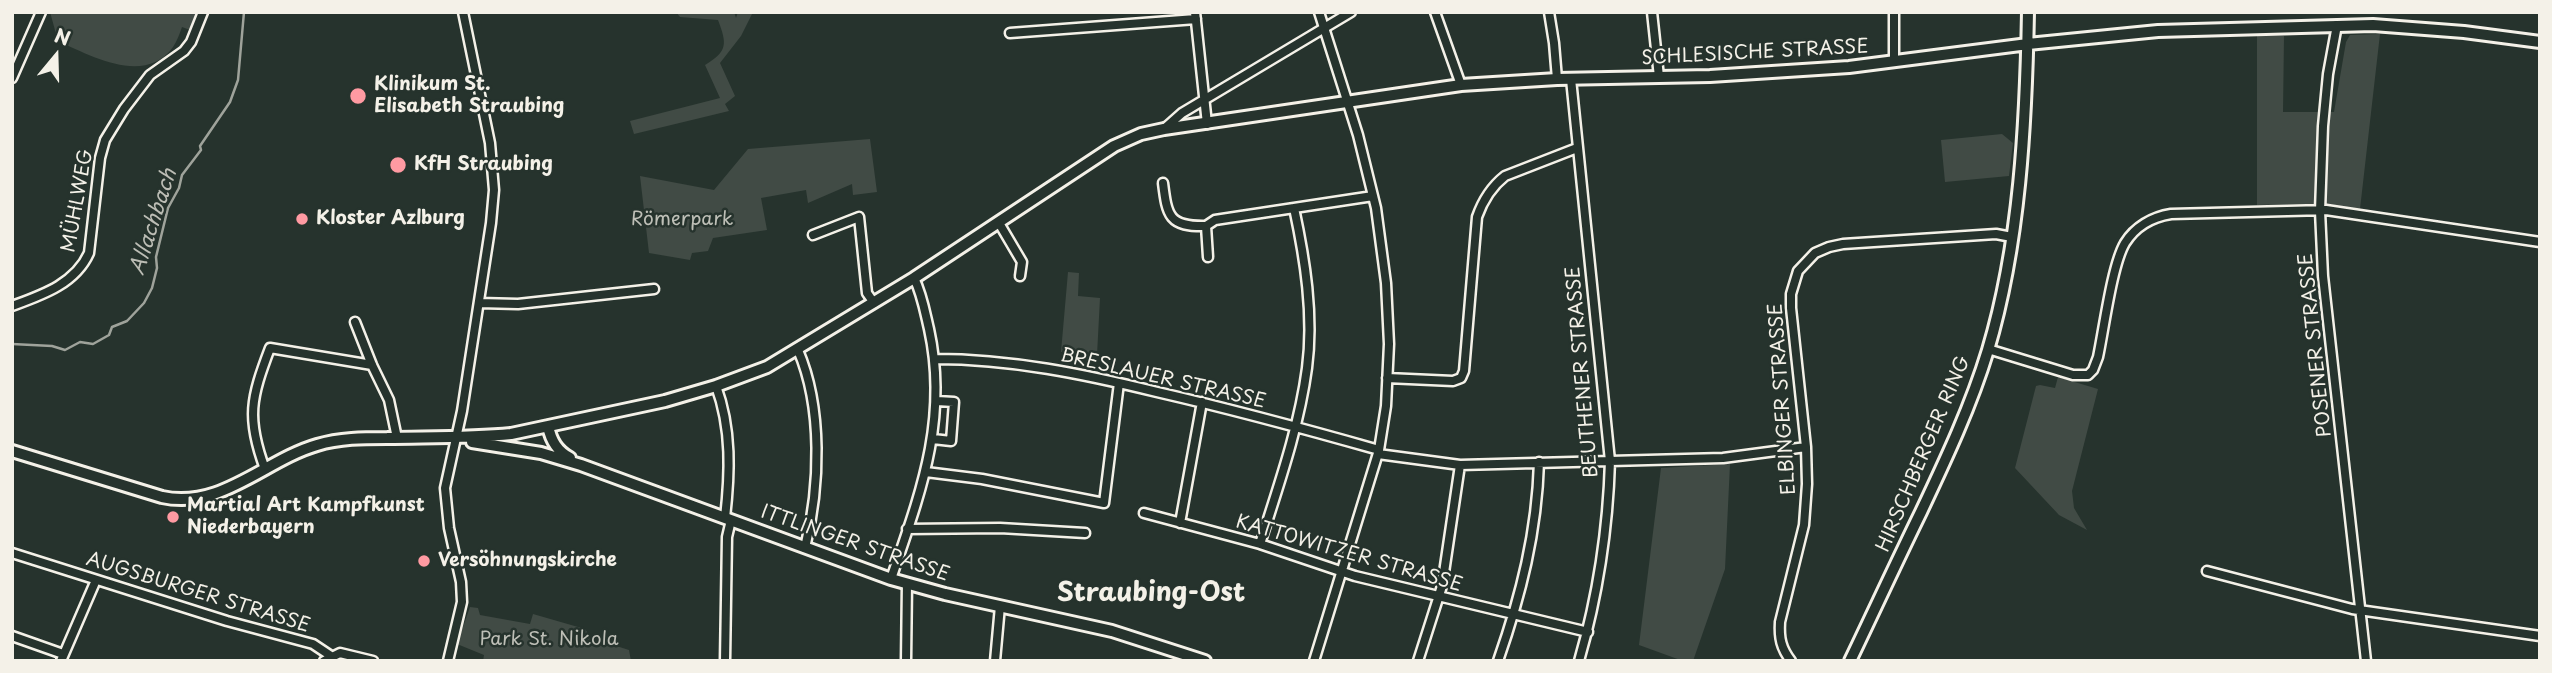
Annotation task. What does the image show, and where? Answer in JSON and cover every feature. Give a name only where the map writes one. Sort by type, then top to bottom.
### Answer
[{"type":"street","points":[[12,78],[41,12]]},
{"type":"street","name":"MÜHLWEG","points":[[12,306],[58,286],[84,264],[89,253],[100,158],[105,140],[150,75],[184,51],[191,42],[203,12]]},
{"type":"street","points":[[448,661],[462,602],[445,488],[479,303],[494,190],[489,143],[463,12]]},
{"type":"street","points":[[1314,661],[1378,452],[1386,407],[1389,344],[1382,239],[1373,196],[1362,148],[1319,12]]},
{"type":"street","points":[[1164,129],[1181,113],[1352,12]]},
{"type":"street","points":[[1436,12],[1461,85]]},
{"type":"street","points":[[1549,12],[1557,79]]},
{"type":"street","points":[[1651,12],[1659,77]]},
{"type":"street","points":[[1894,12],[1894,62]]},
{"type":"street","name":"HIRSCHBERGER RING","points":[[1850,661],[1948,454],[1988,349],[2012,237],[2028,44],[2028,12]]},
{"type":"street","points":[[1010,33],[1196,16],[1206,124]]},
{"type":"street","name":"SCHLESISCHE STRASSE","points":[[480,437],[510,434],[665,401],[750,374],[798,350],[914,278],[1114,146],[1141,134],[1164,129],[1461,85],[1801,71],[2158,31],[2337,25],[2418,28],[2540,42]]},
{"type":"street","name":"POSENER STRASSE","points":[[2337,25],[2328,74],[2323,126],[2320,211],[2323,276],[2366,661]]},
{"type":"street","name":"BEUTHENER STRASSE","points":[[1570,79],[1610,461],[1607,525],[1598,586],[1579,661]]},
{"type":"street","points":[[1387,378],[1453,381],[1461,378],[1464,371],[1477,218],[1483,201],[1505,176],[1577,148]]},
{"type":"street","points":[[1163,183],[1170,217],[1188,226],[1206,226],[1223,217],[1373,196]]},
{"type":"street","points":[[1260,544],[1296,426],[1307,367],[1309,327],[1304,259],[1294,208]]},
{"type":"street","points":[[1988,349],[2073,375],[2088,375],[2098,357],[2121,252],[2140,227],[2154,218],[2171,214],[2320,211],[2540,242]]},
{"type":"street","points":[[813,235],[859,216],[867,293],[874,303]]},
{"type":"street","points":[[999,223],[1022,262],[1020,276]]},
{"type":"street","points":[[1206,226],[1208,257]]},
{"type":"street","name":"ELBINGER STRASSE","points":[[1791,661],[1783,650],[1779,637],[1780,622],[1804,525],[1807,484],[1806,447],[1791,308],[1793,284],[1798,271],[1815,253],[1843,244],[1996,233],[2012,237]]},
{"type":"street","points":[[891,579],[926,472],[937,401],[935,359],[920,292],[914,278]]},
{"type":"street","points":[[479,303],[518,304],[654,289]]},
{"type":"street","points":[[355,322],[389,400],[397,438]]},
{"type":"street","points":[[265,470],[253,435],[252,410],[257,381],[270,348],[372,365]]},
{"type":"street","points":[[798,350],[813,400],[816,499],[805,548]]},
{"type":"street","name":"BRESLAUER STRASSE","points":[[935,359],[1005,362],[1119,383],[1296,426],[1378,452],[1460,465],[1723,458],[1806,447]]},
{"type":"street","points":[[926,472],[982,479],[1104,503],[1119,383]]},
{"type":"street","points":[[716,387],[724,413],[730,457],[725,661]]},
{"type":"street","points":[[933,439],[951,440],[954,402],[937,401]]},
{"type":"street","points":[[1180,523],[1202,402]]},
{"type":"street","name":"ITTLINGER STRASSE","points":[[548,426],[560,453],[581,465]]},
{"type":"street","name":"ITTLINGER STRASSE","points":[[12,451],[174,500],[201,498],[222,491],[299,452],[331,441],[480,437]]},
{"type":"street","name":"ITTLINGER STRASSE","points":[[456,438],[541,453],[581,465],[891,579],[1112,631],[1205,661]]},
{"type":"street","points":[[1499,661],[1514,615],[1532,542],[1539,462]]},
{"type":"street","points":[[1418,661],[1438,597],[1460,465]]},
{"type":"street","name":"KATTOWITZER STRASSE","points":[[1144,513],[1260,544],[1340,571],[1588,632]]},
{"type":"street","points":[[907,529],[1000,528],[1085,533]]},
{"type":"street","name":"AUGSBURGER STRASSE","points":[[12,553],[227,621],[313,644],[328,658],[345,653],[373,661]]},
{"type":"street","points":[[2207,571],[2361,610],[2540,636]]},
{"type":"street","points":[[12,636],[62,657],[96,580]]},
{"type":"street","points":[[906,661],[907,583]]},
{"type":"street","points":[[995,661],[1000,606]]},
{"type":"green space","points":[[50,12],[196,12],[190,30],[182,27],[173,47],[161,59],[148,65],[133,66],[102,60],[58,41]]},
{"type":"green space","points":[[676,12],[734,12],[736,18],[738,12],[753,12],[741,36],[720,63],[735,96],[725,104],[729,111],[634,134],[630,121],[720,98],[705,65],[722,51],[724,41],[718,20],[680,17]]},
{"type":"green space","points":[[2380,34],[2360,209],[2303,204],[2257,205],[2257,36],[2284,36],[2283,112],[2334,112],[2346,42],[2350,35]]},
{"type":"green space","points":[[2002,134],[2013,143],[2009,176],[1945,182],[1941,140]]},
{"type":"green space","name":"Römerpark","points":[[870,139],[877,192],[853,195],[852,184],[808,203],[806,190],[761,198],[767,230],[713,238],[708,251],[692,253],[690,260],[649,253],[640,176],[714,190],[748,149]]},
{"type":"green space","points":[[1068,272],[1079,273],[1078,296],[1100,298],[1097,355],[1061,352]]},
{"type":"green space","points":[[2058,377],[2098,389],[2072,491],[2074,508],[2087,530],[2059,515],[2015,468],[2036,386],[2055,388]]},
{"type":"green space","points":[[1730,464],[1725,569],[1693,661],[1683,661],[1639,645],[1661,468]]},
{"type":"green space","name":"Park St. Nikola","points":[[470,607],[478,608],[480,615],[530,624],[533,614],[585,629],[591,638],[629,650],[631,661],[483,661],[484,655],[457,644]]},
{"type":"waterway","name":"Allachbach","points":[[12,344],[52,346],[65,350],[80,342],[93,344],[109,335],[112,327],[127,321],[144,303],[152,288],[157,268],[156,257],[168,208],[179,188],[182,175],[201,150],[200,146],[230,102],[238,80],[244,12]]},
{"type":"place","name":"Klinikum St. Elisabeth Straubing","points":[[358,96]]},
{"type":"place","name":"KfH Straubing","points":[[398,165]]},
{"type":"place","name":"Kloster Azlburg","points":[[302,219]]},
{"type":"place","name":"Martial Art Kampfkunst Niederbayern","points":[[173,517]]},
{"type":"place","name":"Versöhnungskirche","points":[[424,561]]},
{"type":"district","name":"Straubing-Ost","points":[[1151,594]]}]
